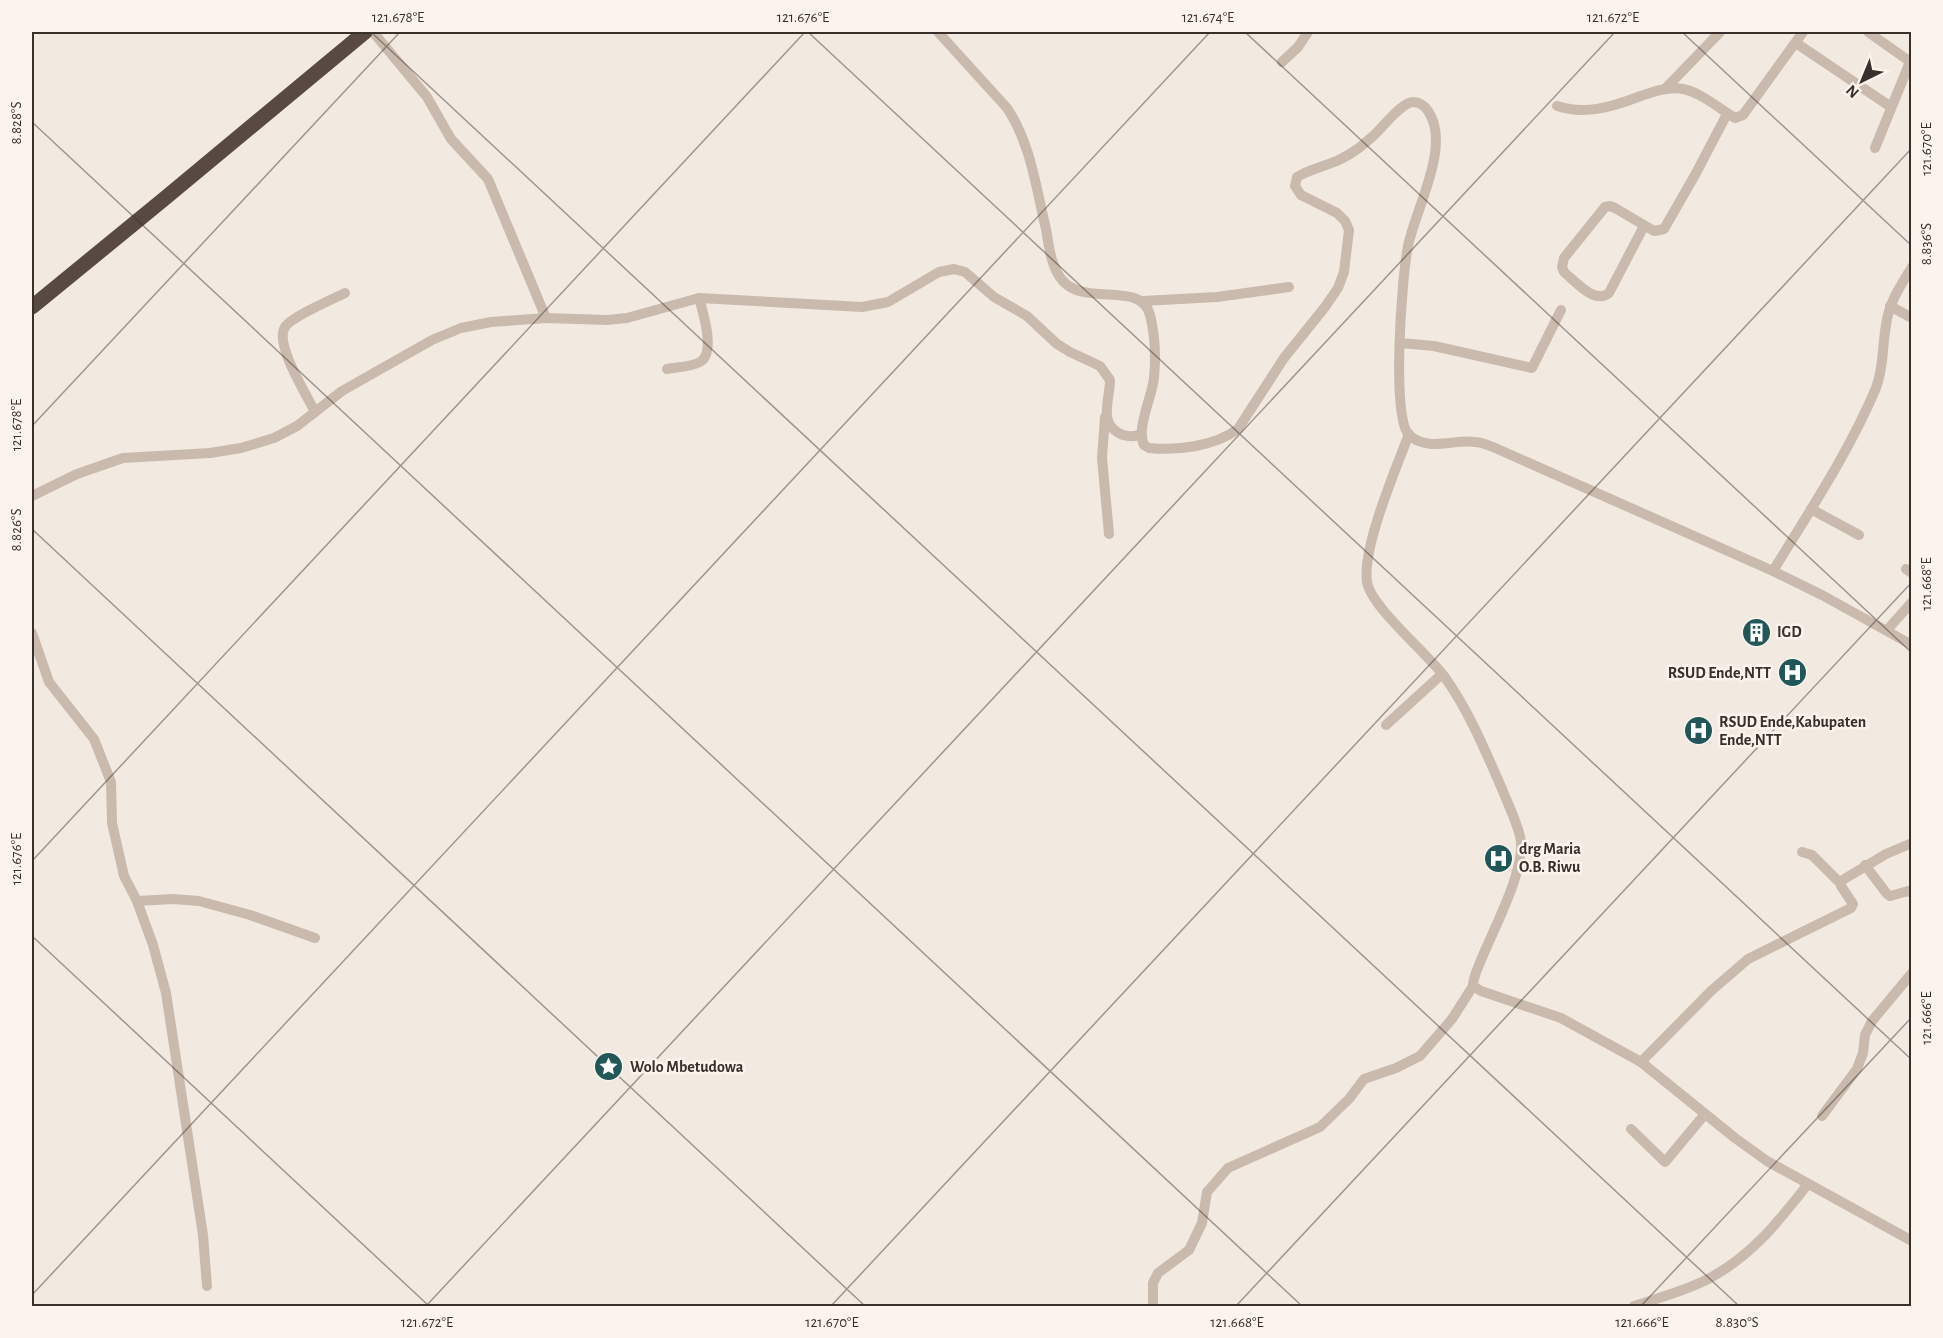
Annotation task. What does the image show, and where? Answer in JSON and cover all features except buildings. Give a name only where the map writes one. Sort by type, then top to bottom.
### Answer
[{"type":"highway","points":[[32,307],[365,32]]},
{"type":"street","points":[[373,32],[402,64],[427,97],[451,139],[488,179],[546,318]]},
{"type":"street","points":[[938,32],[1007,108],[1015,121],[1030,159],[1052,260],[1061,280],[1085,294],[1132,296],[1143,301],[1217,297],[1289,287]]},
{"type":"street","points":[[1282,62],[1298,47],[1308,32]]},
{"type":"street","points":[[1557,106],[1569,110],[1604,108],[1665,89],[1681,88],[1694,92],[1735,118],[1743,115],[1803,32]]},
{"type":"street","points":[[1868,32],[1911,63],[1875,148]]},
{"type":"street","points":[[1665,89],[1715,33]]},
{"type":"street","points":[[1796,43],[1891,107]]},
{"type":"street","points":[[1143,301],[1150,314],[1155,341],[1154,380],[1141,434],[1144,445],[1158,449],[1199,445],[1227,436],[1238,429],[1284,358],[1338,288],[1344,272],[1348,230],[1345,221],[1337,213],[1301,195],[1295,186],[1297,177],[1311,168],[1326,165],[1356,150],[1404,105],[1412,102],[1420,104],[1430,115],[1435,139],[1435,160],[1408,243],[1400,343],[1400,402],[1402,419],[1409,434],[1430,444],[1469,441],[1482,443],[1773,571],[1887,630],[1911,645]]},
{"type":"street","points":[[1644,226],[1605,297],[1598,297],[1591,293],[1564,272],[1562,263],[1564,258],[1605,207],[1615,208],[1654,231],[1664,229],[1727,114]]},
{"type":"street","points":[[1773,571],[1837,465],[1876,388],[1884,357],[1885,327],[1890,306],[1911,267]]},
{"type":"street","points":[[32,496],[77,474],[123,458],[183,455],[241,448],[274,438],[297,426],[342,390],[432,340],[461,328],[491,322],[546,318],[607,320],[627,318],[699,298],[862,307],[888,302],[939,272],[954,268],[965,272],[994,297],[1027,316],[1058,344],[1100,366],[1110,380],[1102,458],[1109,534]]},
{"type":"street","points":[[315,412],[287,358],[282,333],[286,325],[321,304],[345,294]]},
{"type":"street","points":[[667,369],[699,363],[705,358],[709,349],[699,298]]},
{"type":"street","points":[[1890,306],[1911,318]]},
{"type":"street","points":[[1400,343],[1434,346],[1532,368],[1561,310]]},
{"type":"street","points":[[1105,416],[1110,426],[1119,433],[1135,437],[1141,434]]},
{"type":"street","points":[[1153,1306],[1154,1283],[1158,1273],[1189,1250],[1202,1223],[1207,1192],[1228,1168],[1320,1127],[1349,1100],[1364,1079],[1396,1068],[1420,1056],[1452,1019],[1473,986],[1518,867],[1521,837],[1461,701],[1442,674],[1379,604],[1368,585],[1367,575],[1371,549],[1379,515],[1409,434]]},
{"type":"street","points":[[1811,508],[1859,535]]},
{"type":"street","points":[[1887,630],[1911,602]]},
{"type":"street","points":[[32,633],[49,681],[94,739],[109,776],[113,829],[124,876],[153,945],[166,993],[203,1235],[207,1286]]},
{"type":"street","points":[[1386,725],[1442,674]]},
{"type":"street","points":[[1840,883],[1841,880],[1865,865],[1911,843]]},
{"type":"street","points":[[1641,1062],[1711,991],[1748,958],[1851,908],[1853,904],[1840,883],[1812,855],[1802,852]]},
{"type":"street","points":[[1865,865],[1890,896],[1908,891],[1911,893]]},
{"type":"street","points":[[136,901],[174,899],[199,901],[250,915],[315,938]]},
{"type":"street","points":[[1822,1116],[1857,1069],[1863,1053],[1865,1035],[1872,1022],[1911,973]]},
{"type":"street","points":[[1473,986],[1481,991],[1561,1018],[1641,1062],[1767,1161],[1911,1241]]},
{"type":"street","points":[[1630,1129],[1665,1162],[1705,1114]]},
{"type":"street","points":[[1634,1306],[1702,1281],[1719,1272],[1764,1238],[1808,1184]]},
{"type":"place","name":"IGD","points":[[1756,632]]},
{"type":"place","name":"RSUD Ende,NTT","points":[[1792,673]]},
{"type":"place","name":"RSUD Ende,Kabupaten Ende,NTT","points":[[1698,731]]},
{"type":"place","name":"drg Maria O.B. Riwu","points":[[1498,858]]},
{"type":"place","name":"Wolo Mbetudowa","points":[[609,1067]]}]
